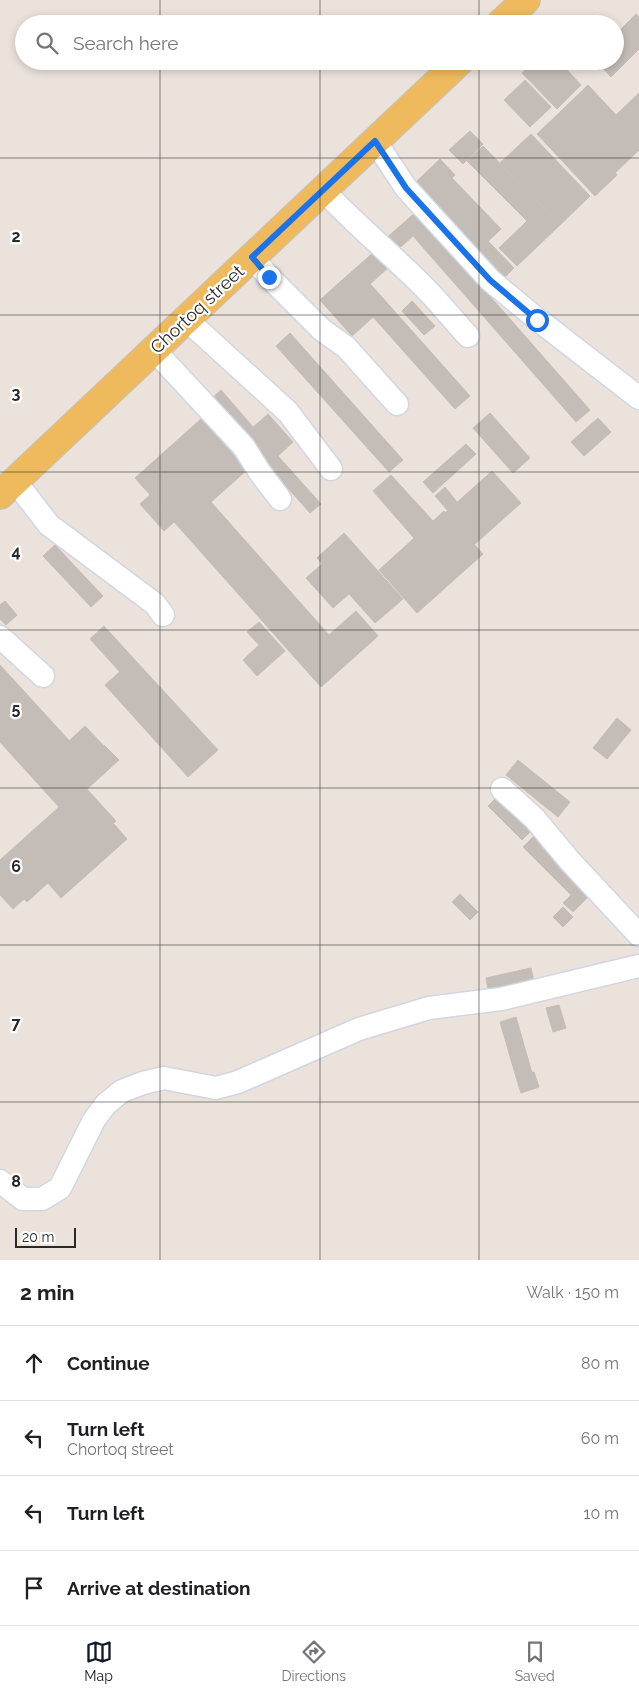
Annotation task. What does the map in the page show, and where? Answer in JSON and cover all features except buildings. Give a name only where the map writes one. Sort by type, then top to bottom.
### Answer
[{"type":"main road","points":[[510,15],[526,0]]},
{"type":"main road","name":"Chortoq street","points":[[8,488],[450,70]]},
{"type":"street","points":[[375,141],[406,188],[490,280],[537,320],[639,398]]},
{"type":"street","points":[[323,190],[351,220],[377,241],[425,288],[468,336]]},
{"type":"street","points":[[252,257],[269,277],[322,330],[346,347],[397,404]]},
{"type":"street","points":[[186,319],[288,412],[331,469]]},
{"type":"street","points":[[154,350],[244,448],[280,499]]},
{"type":"street","points":[[8,488],[49,525],[155,604],[163,615]]},
{"type":"street","points":[[0,637],[43,676]]},
{"type":"street","points":[[502,789],[535,819],[569,860],[639,935]]},
{"type":"street","points":[[0,1181],[23,1199],[42,1199],[60,1188],[94,1120],[106,1104],[122,1091],[143,1083],[164,1078],[216,1088],[238,1082],[360,1029],[429,1008],[501,999],[639,966]]},
{"type":"route","points":[[269,277],[252,257],[375,141],[406,188],[490,280],[537,320]]}]
